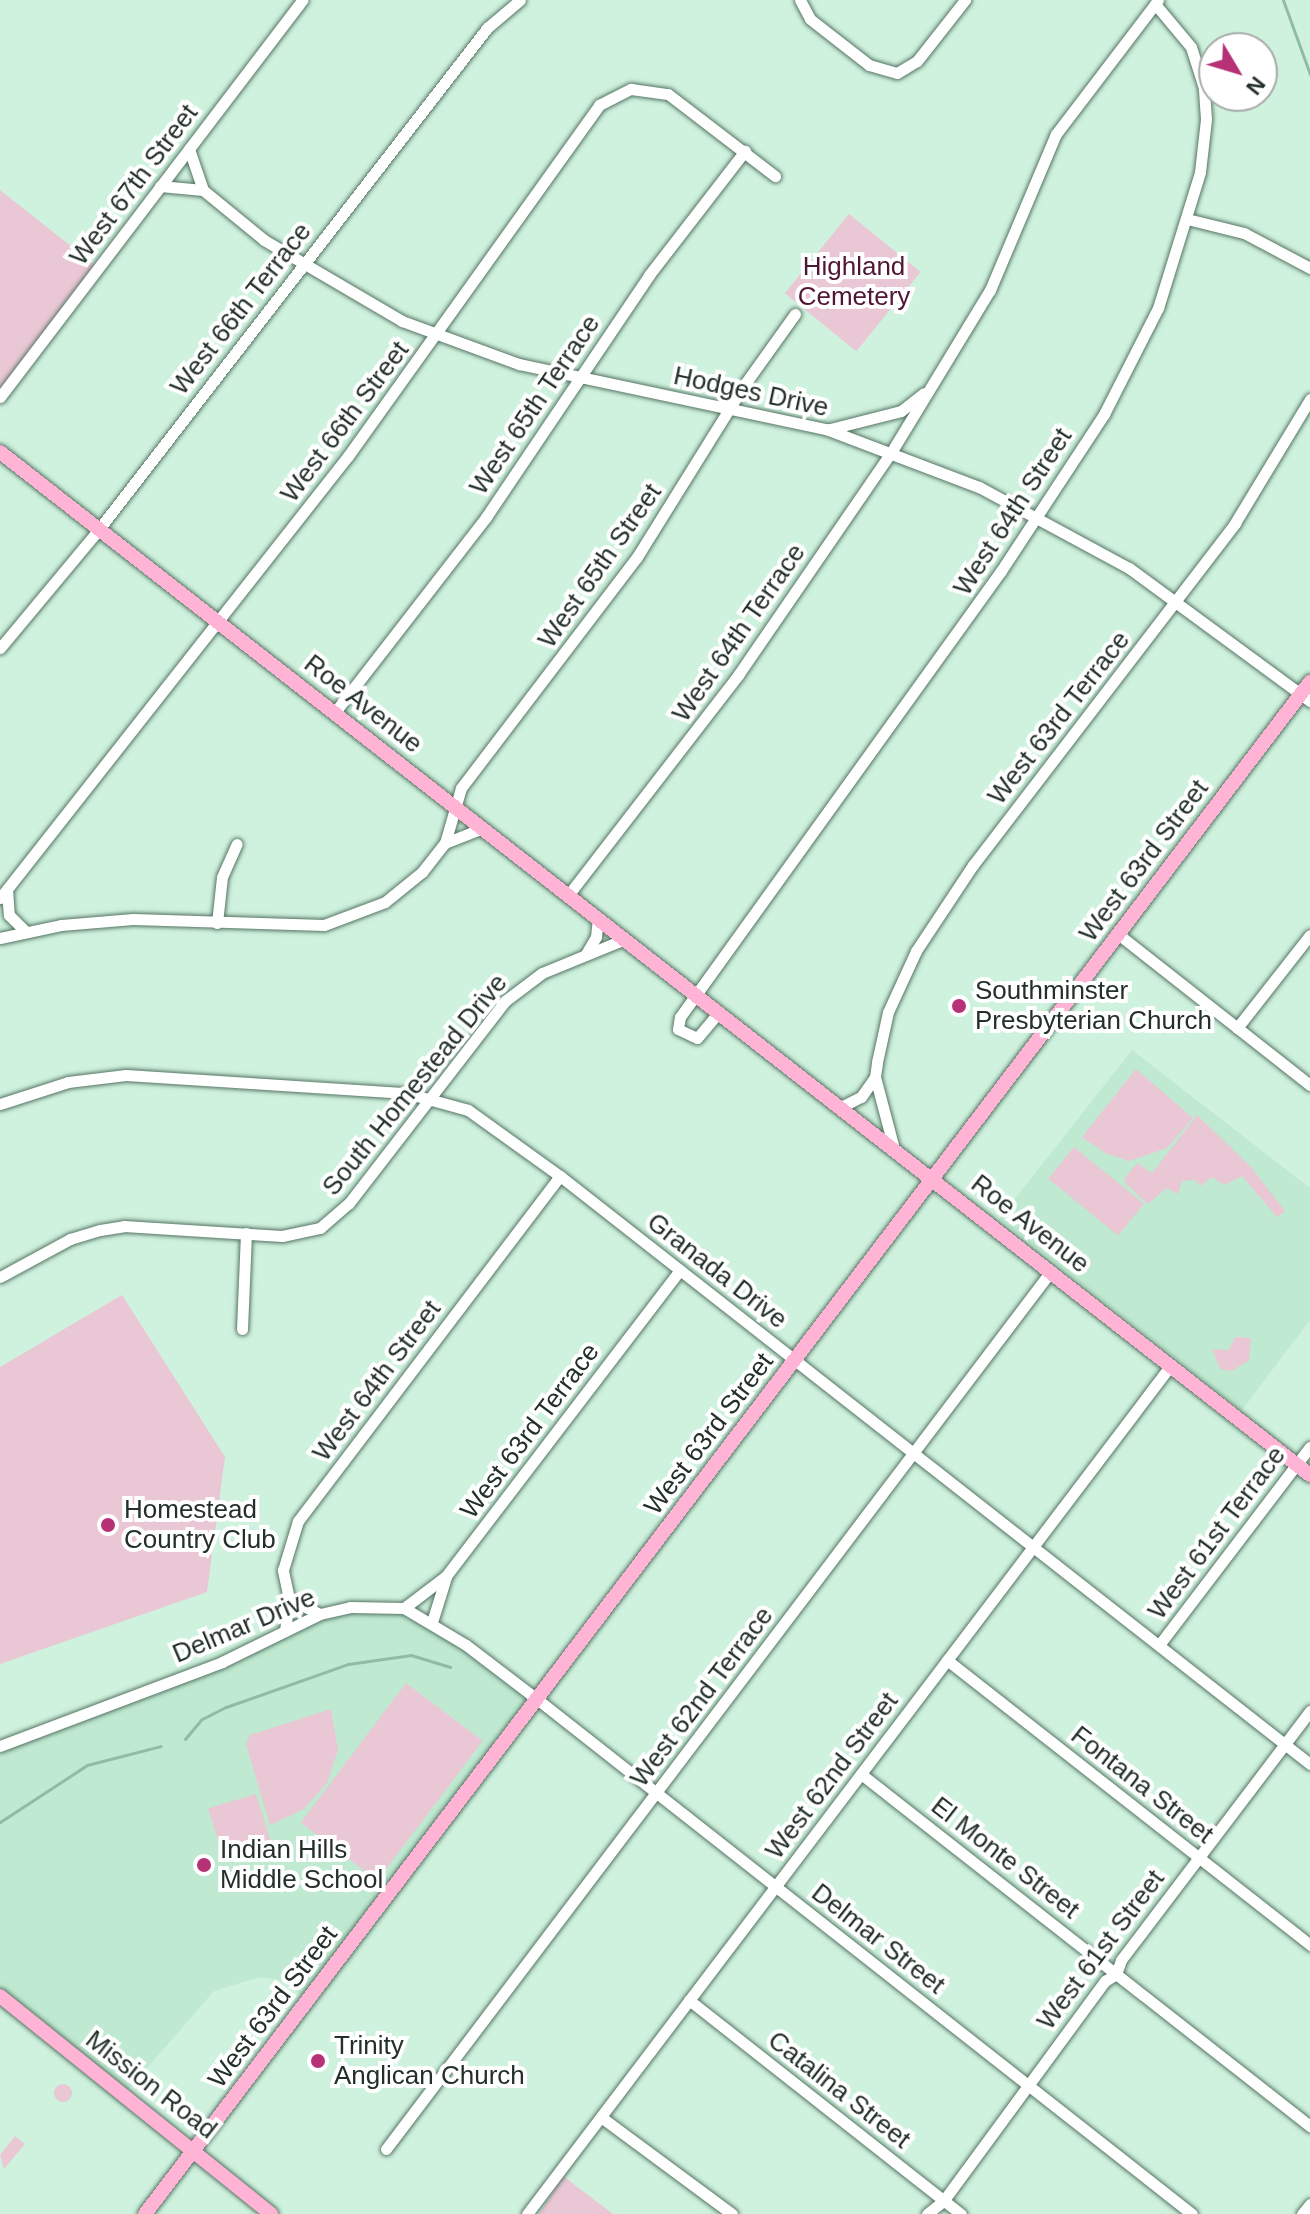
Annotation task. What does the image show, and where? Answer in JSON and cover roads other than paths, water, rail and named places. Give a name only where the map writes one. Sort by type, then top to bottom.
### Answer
[{"type":"main road","name":"Roe Avenue","points":[[0,452],[893,1145],[1310,1475]]},
{"type":"main road","name":"West 63rd Street","points":[[145,2214],[932,1177],[1307,693]]},
{"type":"main road","name":"Mission Road","points":[[0,1996],[195,2149],[271,2214]]},
{"type":"street","name":"West 67th Street","points":[[0,397],[302,0]]},
{"type":"street","name":"West 66th Terrace","points":[[0,648],[99,529],[487,28],[520,0]]},
{"type":"street","points":[[800,0],[810,19],[878,71],[908,69],[965,0]]},
{"type":"street","name":"West 64th Street","points":[[697,995],[914,698],[1038,514],[1127,373],[1158,308],[1187,219],[1203,156],[1204,88],[1191,47],[1156,2]]},
{"type":"street","name":"West 64th Terrace","points":[[569,894],[738,675],[892,451],[990,290],[1056,134],[1156,2]]},
{"type":"street","name":"West 66th Street","points":[[26,932],[9,915],[4,893],[128,730],[219,621],[437,336],[590,117],[614,94],[640,88],[668,94],[745,151]]},
{"type":"street","points":[[160,186],[203,190],[189,149]]},
{"type":"street","points":[[745,151],[775,176]]},
{"type":"street","name":"West 65th Terrace","points":[[335,712],[486,517],[582,379],[649,275],[745,151]]},
{"type":"street","name":"Hodges Drive","points":[[203,190],[303,266],[437,336],[582,379],[826,429],[892,451],[1038,514],[1178,601],[1307,693]]},
{"type":"street","points":[[1187,219],[1244,233],[1310,268]]},
{"type":"street","name":"West 65th Street","points":[[445,843],[454,805],[637,557],[730,408],[795,314]]},
{"type":"street","name":"West 64th Terrace","points":[[826,429],[901,411],[931,388]]},
{"type":"street","name":"West 63rd Terrace","points":[[893,1145],[875,1077],[888,1012],[916,951],[973,865],[1178,601],[1246,508],[1310,399]]},
{"type":"street","name":"West 65th Street","points":[[0,938],[92,920],[297,928],[356,917],[399,893],[445,843],[483,828]]},
{"type":"street","points":[[217,923],[222,877],[237,844]]},
{"type":"street","points":[[585,954],[596,938],[598,918]]},
{"type":"street","points":[[1118,934],[1310,1085]]},
{"type":"street","points":[[1237,1028],[1310,935]]},
{"type":"street","name":"South Homestead Drive","points":[[0,1277],[70,1239],[100,1230],[124,1226],[299,1235],[331,1221],[513,993],[542,973],[625,939]]},
{"type":"street","points":[[697,995],[677,1024],[684,1036],[700,1036],[719,1012]]},
{"type":"street","name":"Granada Drive","points":[[0,1104],[68,1082],[126,1075],[430,1099],[495,1126],[1310,1764]]},
{"type":"street","points":[[843,1106],[861,1097],[875,1077]]},
{"type":"street","name":"West 64th Street","points":[[285,1631],[289,1599],[283,1570],[298,1521],[560,1176]]},
{"type":"street","points":[[242,1329],[246,1233]]},
{"type":"street","name":"West 63rd Terrace","points":[[404,1608],[446,1576],[680,1270]]},
{"type":"street","name":"West 62nd Terrace","points":[[386,2149],[1051,1271]]},
{"type":"street","name":"West 62nd Street","points":[[527,2214],[1171,1365]]},
{"type":"street","name":"West 61st Terrace","points":[[1159,1645],[1310,1447]]},
{"type":"street","points":[[432,1622],[446,1576]]},
{"type":"street","points":[[289,1599],[320,1614]]},
{"type":"street","name":"Delmar Drive","points":[[0,1746],[222,1662],[320,1614],[350,1607],[404,1608],[432,1622],[537,1699]]},
{"type":"street","name":"Fontana Street","points":[[947,1660],[1310,1945]]},
{"type":"street","name":"Delmar Street","points":[[537,1699],[1192,2214]]},
{"type":"street","name":"West 61st Street","points":[[927,2214],[944,2200],[1027,2084],[1105,1981],[1116,1974],[1121,1960],[1310,1711]]},
{"type":"street","name":"El Monte Street","points":[[861,1774],[1310,2126]]},
{"type":"street","name":"Catalina Street","points":[[689,2000],[961,2214]]},
{"type":"street","points":[[601,2117],[732,2214]]},
{"type":"street","points":[[1302,2214],[1310,2204]]},
{"type":"waterway","points":[[1283,0],[1310,74]]},
{"type":"waterway","points":[[185,1739],[202,1719],[226,1707],[348,1664],[411,1655],[450,1667]]},
{"type":"waterway","points":[[0,1822],[87,1765],[161,1746]]},
{"type":"place","name":"Southminster Presbyterian Church","points":[[959,1006]]},
{"type":"place","name":"Homestead Country Club","points":[[108,1525]]},
{"type":"place","name":"Indian Hills Middle School","points":[[204,1865]]},
{"type":"place","name":"Trinity Anglican Church","points":[[318,2061]]},
{"type":"park label","name":"Highland Cemetery","points":[[854,282]]}]
